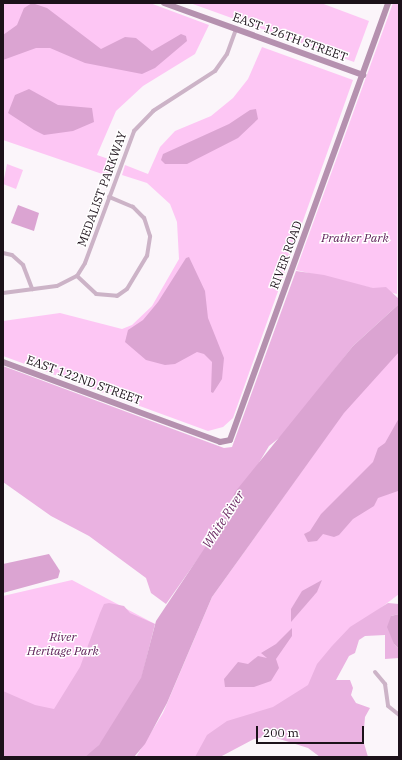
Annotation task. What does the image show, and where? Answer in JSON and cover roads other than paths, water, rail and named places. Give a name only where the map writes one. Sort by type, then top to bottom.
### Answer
[{"type":"street","name":"EAST 126TH STREET","points":[[164,3],[363,75]]},
{"type":"street","name":"RIVER ROAD","points":[[157,418],[222,442],[232,437],[388,3]]},
{"type":"street","name":"MEDALIST PARKWAY","points":[[77,276],[85,263],[129,141],[139,124],[153,111],[215,72],[227,54],[236,29]]},
{"type":"street","points":[[3,293],[57,286],[77,276],[96,294],[117,296],[127,289],[147,256],[150,240],[144,218],[133,207],[109,197]]},
{"type":"street","points":[[3,253],[14,256],[23,265],[32,290]]},
{"type":"street","name":"EAST 122ND STREET","points":[[3,362],[157,418]]},
{"type":"street","points":[[375,672],[385,684],[388,706],[399,715]]},
{"type":"water","points":[[32,3],[47,8],[101,49],[125,37],[136,38],[152,51],[181,34],[186,36],[187,41],[155,68],[142,74],[85,63],[50,48],[36,48],[3,60],[3,35],[17,25],[24,8]]},
{"type":"water","points":[[29,89],[58,105],[92,108],[94,122],[73,131],[44,135],[34,130],[8,113],[15,95]]},
{"type":"water","points":[[256,109],[258,119],[238,138],[187,164],[165,164],[161,160],[163,154],[229,124],[250,110]]},
{"type":"water","points":[[18,205],[39,213],[34,231],[11,223]]},
{"type":"water","points":[[189,257],[205,291],[208,318],[224,358],[222,379],[213,393],[211,392],[212,362],[204,354],[197,352],[175,364],[165,365],[146,360],[125,342],[128,330],[143,320],[158,302],[186,258]]},
{"type":"water","name":"White River","points":[[399,304],[399,352],[344,413],[212,597],[167,703],[145,744],[134,757],[85,757],[99,745],[141,678],[156,621],[224,519],[235,492],[353,346]]},
{"type":"water","points":[[399,418],[398,491],[378,498],[374,506],[353,519],[339,535],[334,537],[323,534],[317,541],[308,542],[304,534],[310,531],[321,514],[373,462],[378,448],[385,443]]},
{"type":"water","points":[[49,554],[60,571],[58,578],[3,593],[3,564]]},
{"type":"water","points":[[322,580],[317,592],[291,622],[291,609],[302,591]]},
{"type":"water","points":[[399,614],[399,649],[394,644],[387,627],[391,616]]},
{"type":"water","points":[[292,628],[292,636],[276,659],[279,668],[271,681],[254,687],[225,687],[224,679],[238,662],[248,664],[258,656],[267,658],[261,653],[276,644]]},
{"type":"park label","name":"Prather Park","points":[[355,238]]},
{"type":"park label","name":"River Heritage Park","points":[[63,644]]}]
